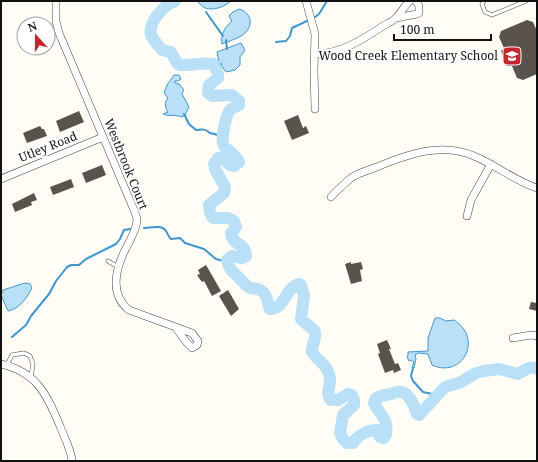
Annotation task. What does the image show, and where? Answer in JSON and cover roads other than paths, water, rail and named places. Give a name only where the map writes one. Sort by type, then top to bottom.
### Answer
[{"type":"street","name":"Westbrook Court","points":[[56,1],[56,21],[59,33],[137,219],[119,267],[116,284],[118,293],[123,304],[130,310],[176,328]]},
{"type":"street","points":[[306,1],[316,34],[314,71],[315,109]]},
{"type":"street","points":[[396,18],[401,10],[410,1]]},
{"type":"street","points":[[315,54],[342,50],[396,18],[419,13],[420,6],[416,1]]},
{"type":"street","name":"Utley Road","points":[[1,179],[103,137]]},
{"type":"street","points":[[330,196],[352,177],[379,166],[422,151],[448,149],[474,155],[537,188]]},
{"type":"street","points":[[467,216],[471,200],[491,164]]},
{"type":"street","points":[[513,338],[531,335],[537,336]]},
{"type":"street","points":[[4,365],[19,370],[31,377],[40,385],[50,401],[64,435],[72,461]]},
{"type":"lane","points":[[484,1],[482,4],[485,12],[492,15],[526,1]]},
{"type":"lane","points":[[108,261],[119,267]]},
{"type":"lane","points":[[4,365],[12,355],[24,353],[30,356],[33,364],[31,377]]},
{"type":"water","points":[[198,1],[231,1],[218,8],[209,9],[204,8]]},
{"type":"water","points":[[239,9],[243,10],[248,15],[250,18],[250,25],[246,32],[241,36],[222,44],[224,31],[232,21],[229,16]]},
{"type":"water","points":[[241,43],[245,50],[240,57],[240,65],[235,70],[226,72],[219,62],[217,52]]},
{"type":"water","points":[[174,75],[179,75],[181,79],[175,81],[175,83],[179,84],[184,90],[182,94],[189,107],[185,115],[182,117],[163,114],[168,112],[165,105],[168,98],[164,93],[167,85]]},
{"type":"water","points":[[25,283],[30,284],[32,288],[30,292],[16,308],[8,311],[1,295],[3,290]]},
{"type":"water","points":[[435,318],[440,318],[446,321],[454,320],[463,328],[467,337],[468,346],[466,355],[460,362],[452,367],[443,368],[432,365],[428,354],[418,353],[415,355],[416,359],[414,368],[412,368],[414,362],[411,360],[409,361],[407,357],[408,352],[428,351],[428,338]]},
{"type":"waterway","points":[[175,1],[166,6],[154,20],[151,30],[153,39],[162,50],[171,52],[177,63],[180,65],[206,63],[214,64],[218,78],[209,85],[208,93],[212,96],[232,95],[239,101],[239,105],[231,109],[227,116],[223,138],[224,146],[236,157],[239,162],[234,166],[230,165],[223,158],[218,158],[214,164],[215,169],[225,187],[224,193],[209,205],[210,213],[213,218],[228,218],[234,221],[236,227],[231,234],[232,238],[244,248],[246,256],[242,258],[232,256],[227,260],[229,267],[232,272],[247,286],[260,290],[265,294],[270,309],[279,305],[294,286],[299,284],[301,285],[304,296],[301,319],[315,332],[312,352],[325,366],[329,373],[329,398],[331,400],[338,400],[348,394],[352,395],[354,400],[354,405],[343,415],[340,433],[343,439],[347,443],[353,443],[357,438],[364,434],[377,430],[380,437],[384,438],[387,429],[385,421],[374,403],[376,398],[380,396],[397,392],[405,393],[419,415],[445,387],[461,382],[476,373],[499,369],[518,374],[527,368],[537,369]]},
{"type":"waterway","points":[[315,17],[319,14],[327,1]]},
{"type":"waterway","points":[[206,12],[223,36]]},
{"type":"waterway","points":[[276,42],[286,41],[290,36],[292,28],[307,21]]},
{"type":"waterway","points":[[226,40],[227,49]]},
{"type":"waterway","points":[[217,69],[221,64]]},
{"type":"waterway","points":[[184,114],[189,124],[196,130],[200,129],[222,136]]},
{"type":"waterway","points":[[144,228],[162,228],[171,239],[180,238],[185,243],[204,249],[216,259],[227,262]]},
{"type":"waterway","points":[[12,337],[26,325],[67,267],[71,265],[79,265],[86,259],[116,244],[124,230],[130,229]]},
{"type":"waterway","points":[[413,368],[411,376],[413,381],[423,392],[437,395]]},
{"type":"place","name":"Wood Creek Elementary School","points":[[512,56]]}]
